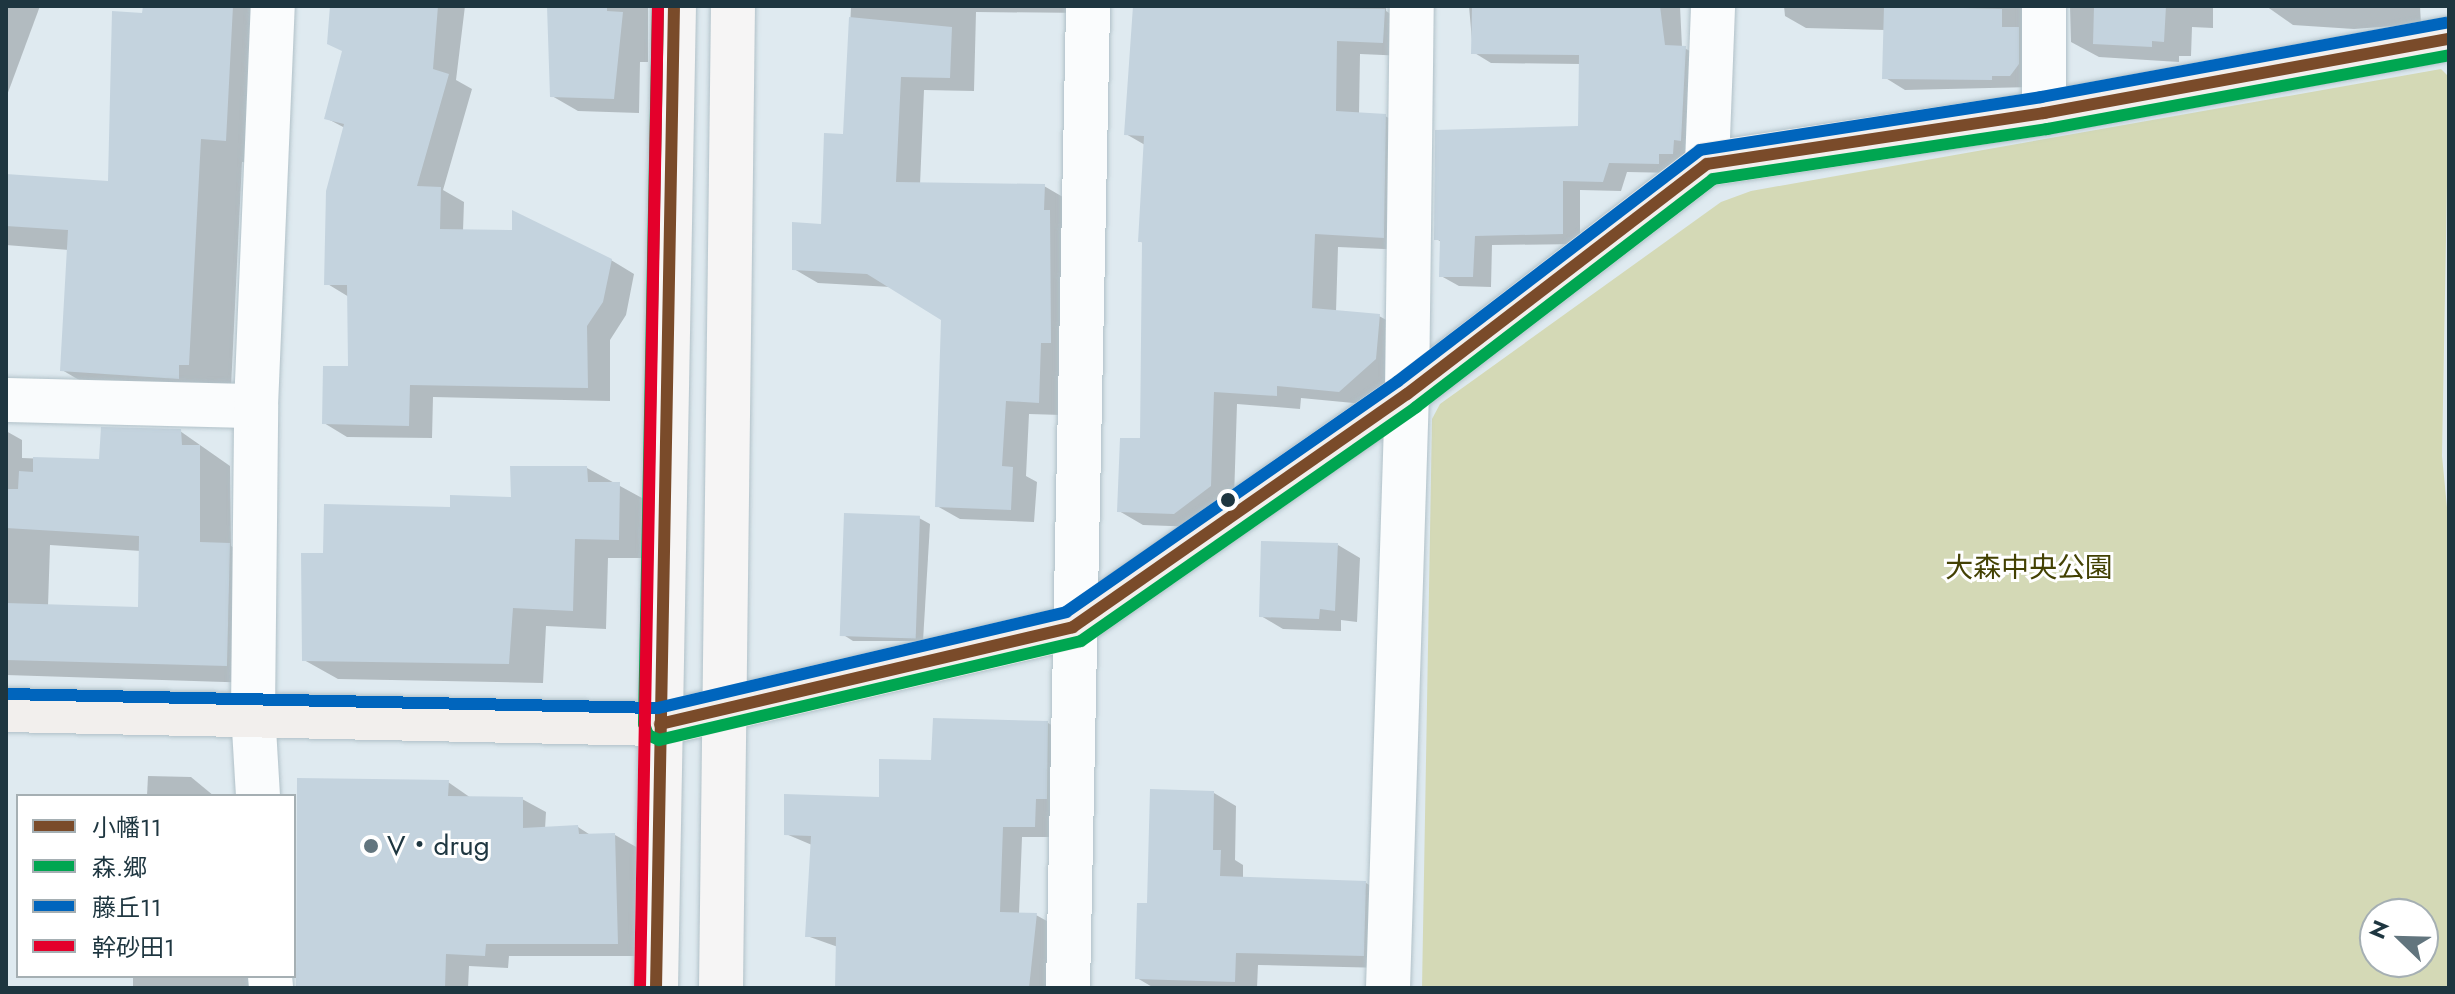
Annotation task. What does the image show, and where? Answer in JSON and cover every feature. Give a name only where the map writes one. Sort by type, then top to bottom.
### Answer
[{"type":"main road","points":[[6,710],[660,724],[1073,627],[1407,394],[1707,164],[2044,113],[2449,39]]},
{"type":"street","points":[[258,794],[253,713],[256,406],[273,6]]},
{"type":"street","points":[[656,988],[674,6]]},
{"type":"street","points":[[721,988],[733,6]]},
{"type":"street","points":[[1068,988],[1088,6]]},
{"type":"street","points":[[1388,988],[1407,394],[1412,6]]},
{"type":"street","points":[[1707,164],[1713,6]]},
{"type":"street","points":[[2044,6],[2044,113]]},
{"type":"street","points":[[6,400],[256,406]]},
{"type":"green space","name":"大森中央公園","points":[[2441,69],[2449,77],[2442,456],[2449,528],[2449,988],[1422,988],[1432,419],[1440,404],[1721,202],[1751,191]]},
{"type":"building","points":[[143,6],[233,6],[226,141],[201,139],[189,365],[179,365],[179,379],[60,371],[68,230],[6,226],[6,174],[108,181],[112,11],[142,13]]},
{"type":"building","points":[[330,6],[438,6],[433,69],[449,74],[417,186],[441,187],[440,229],[512,230],[512,210],[612,259],[603,302],[587,326],[588,388],[410,385],[409,426],[322,424],[323,366],[348,366],[347,285],[324,285],[326,191],[344,124],[324,119],[342,51],[327,44]]},
{"type":"building","points":[[547,6],[607,6],[607,11],[623,12],[614,99],[550,97]]},
{"type":"building","points":[[1133,6],[1385,9],[1383,43],[1337,41],[1336,111],[1386,114],[1384,238],[1315,234],[1312,308],[1380,314],[1376,359],[1339,392],[1277,386],[1277,396],[1214,392],[1211,486],[1174,514],[1117,512],[1120,438],[1140,438],[1142,242],[1138,242],[1144,136],[1124,135]]},
{"type":"building","points":[[1472,6],[1660,6],[1665,45],[1686,46],[1681,141],[1674,140],[1673,154],[1659,154],[1659,164],[1609,163],[1603,182],[1563,181],[1563,234],[1475,236],[1473,277],[1439,277],[1440,240],[1434,240],[1435,130],[1578,126],[1579,55],[1471,54]]},
{"type":"building","points":[[1884,6],[2002,9],[2002,27],[2019,27],[2019,64],[2010,76],[1992,76],[1992,80],[1882,79]]},
{"type":"building","points":[[2094,6],[2166,6],[2164,42],[2152,41],[2152,47],[2093,44]]},
{"type":"building","points":[[849,17],[952,27],[950,78],[901,77],[896,182],[1045,184],[1044,210],[1050,210],[1051,343],[1041,343],[1039,403],[1006,401],[1002,466],[1013,467],[1011,510],[935,507],[941,320],[867,274],[792,270],[792,222],[821,224],[824,133],[843,134]]},
{"type":"building","points":[[101,427],[181,429],[182,445],[200,445],[200,542],[230,543],[227,666],[6,660],[6,603],[138,607],[139,536],[6,528],[6,489],[18,489],[19,471],[33,472],[33,457],[99,459]]},
{"type":"building","points":[[510,466],[587,466],[588,482],[620,482],[619,540],[575,539],[573,611],[513,608],[509,664],[302,661],[301,553],[323,553],[324,504],[450,507],[450,495],[511,497]]},
{"type":"building","points":[[844,513],[920,516],[916,639],[840,636]]},
{"type":"building","points":[[1261,541],[1338,543],[1335,611],[1320,609],[1319,619],[1259,617]]},
{"type":"building","points":[[933,718],[1048,721],[1047,799],[1036,799],[1035,827],[1003,827],[1000,912],[1037,913],[1029,988],[835,988],[836,937],[805,937],[811,836],[784,835],[784,794],[879,797],[879,759],[931,760]]},
{"type":"building","points":[[297,778],[449,780],[448,796],[523,797],[523,828],[578,825],[579,834],[615,833],[618,944],[486,944],[485,956],[446,954],[445,988],[296,988]]},
{"type":"building","points":[[1150,789],[1214,791],[1213,850],[1221,850],[1220,876],[1366,881],[1364,956],[1236,953],[1235,982],[1135,979],[1137,903],[1147,903]]},
{"type":"transit line","name":"森.郷","points":[[658,6],[644,724],[648,735],[659,740],[1081,641],[1416,407],[1713,179],[2047,129],[2449,55]]},
{"type":"transit line","name":"幹砂田1","points":[[640,988],[658,6]]},
{"type":"transit line","name":"小幡11","points":[[656,988],[674,6]]},
{"type":"transit line","name":"藤丘11","points":[[6,694],[658,708],[1066,612],[1398,381],[1700,150],[2041,97],[2446,23]]},
{"type":"transit line","name":"小幡11","points":[[660,724],[1073,627],[1407,394],[1707,164],[2044,113],[2449,39]]},
{"type":"place","name":"V・drug","points":[[371,846]]}]
